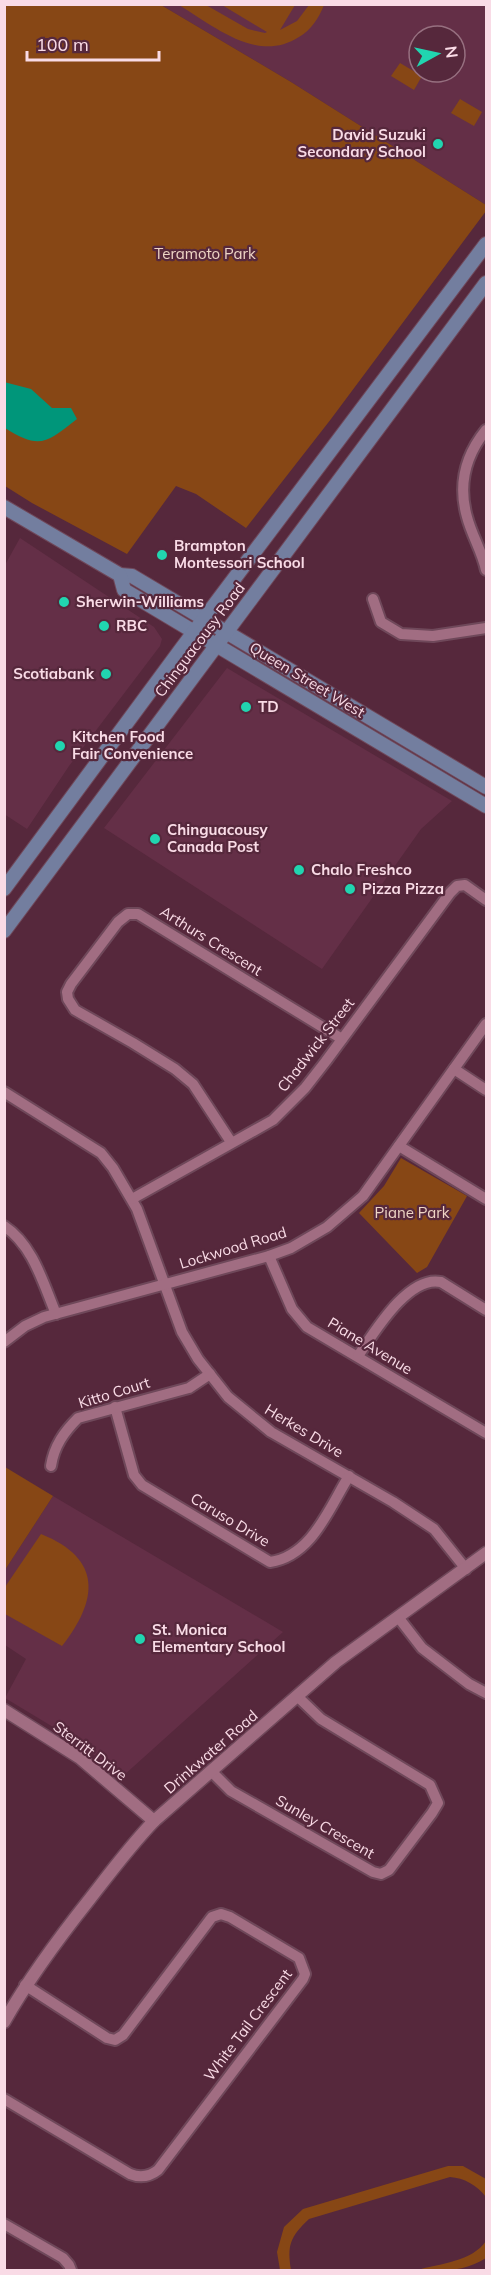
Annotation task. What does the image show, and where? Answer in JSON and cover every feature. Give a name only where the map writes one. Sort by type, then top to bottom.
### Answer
[{"type":"main road","name":"Chinguacousy Road","points":[[4,889],[486,244]]},
{"type":"main road","name":"Chinguacousy Road","points":[[4,931],[486,283]]},
{"type":"main road","name":"Queen Street West","points":[[4,507],[120,575],[132,576],[486,787]]},
{"type":"main road","name":"Queen Street West","points":[[120,575],[124,590],[486,806]]},
{"type":"main road","points":[[435,775],[443,761]]},
{"type":"street","points":[[486,430],[465,466],[462,492],[467,519],[483,553],[486,570]]},
{"type":"street","points":[[373,599],[381,622],[401,633],[433,636],[486,628]]},
{"type":"street","name":"Chadwick Street","points":[[132,1198],[273,1120],[305,1088],[450,893],[457,886],[465,885],[486,900]]},
{"type":"street","name":"Arthurs Crescent","points":[[231,1142],[193,1084],[175,1069],[75,1010],[68,999],[67,992],[71,984],[118,922],[128,914],[138,914],[342,1039]]},
{"type":"street","name":"Lockwood Road","points":[[4,1342],[25,1326],[56,1314],[269,1256],[291,1248],[327,1227],[363,1196],[486,1024]]},
{"type":"street","points":[[454,1069],[486,1090]]},
{"type":"street","name":"Herkes Drive","points":[[4,1092],[101,1153],[113,1168],[132,1198],[182,1332],[228,1397],[271,1432],[349,1476],[434,1529],[466,1569]]},
{"type":"street","points":[[399,1146],[486,1199]]},
{"type":"street","points":[[4,1226],[12,1231],[29,1251],[56,1314]]},
{"type":"street","name":"Piane Avenue","points":[[269,1256],[292,1309],[307,1327],[486,1433]]},
{"type":"street","points":[[358,1356],[384,1319],[407,1294],[423,1283],[441,1282],[486,1310]]},
{"type":"street","name":"Kitto Court","points":[[51,1466],[54,1450],[67,1429],[78,1418],[189,1388],[210,1374]]},
{"type":"street","name":"Caruso Drive","points":[[115,1407],[134,1475],[142,1485],[270,1562],[293,1555],[311,1538],[349,1476]]},
{"type":"street","name":"Drinkwater Road","points":[[4,2022],[26,1985],[128,1850],[154,1821],[212,1773],[336,1662],[486,1553]]},
{"type":"street","points":[[398,1617],[422,1648],[469,1684],[486,1693]]},
{"type":"street","name":"Sunley Crescent","points":[[212,1773],[231,1791],[373,1872],[381,1874],[389,1870],[432,1813],[438,1803],[435,1794],[430,1785],[321,1719],[298,1696]]},
{"type":"street","name":"Sterritt Drive","points":[[4,1710],[80,1758],[154,1821]]},
{"type":"street","name":"White Tail Crescent","points":[[4,2098],[130,2174],[139,2177],[149,2176],[158,2170],[305,1974],[299,1958],[221,1914],[212,1917],[123,2035],[115,2040],[107,2038],[26,1985]]},
{"type":"street","points":[[4,2224],[67,2261],[71,2271]]},
{"type":"shaded area","name":"David Suzuki Secondary School","points":[[161,5],[486,5],[486,205],[291,82]]},
{"type":"shaded area","points":[[4,382],[31,389],[52,408],[71,408],[77,419],[58,434],[42,441],[17,435],[5,428]]},
{"type":"shaded area","points":[[20,538],[154,627],[162,639],[160,646],[69,766],[27,829],[4,814],[5,565]]},
{"type":"shaded area","points":[[227,668],[452,801],[421,829],[322,969],[104,828]]},
{"type":"shaded area","name":"St. Monica Elementary School","points":[[53,1496],[283,1632],[123,1776],[68,1736],[5,1698],[26,1659],[5,1645],[5,1570]]},
{"type":"green space","name":"Teramoto Park","points":[[4,5],[161,5],[291,82],[486,205],[486,211],[331,419],[246,528],[196,494],[176,486],[127,554],[5,486]]},
{"type":"green space","points":[[179,5],[206,5],[248,29],[265,33],[267,32],[222,5],[295,5],[280,30],[297,21],[309,5],[324,5],[314,23],[299,37],[283,44],[267,46],[236,39]]},
{"type":"green space","points":[[400,63],[407,67],[407,84],[417,84],[414,90],[391,76]]},
{"type":"green space","points":[[460,99],[482,112],[474,126],[451,113]]},
{"type":"green space","name":"Piane Park","points":[[401,1158],[467,1196],[427,1267],[417,1273],[359,1213],[384,1186]]},
{"type":"green space","points":[[5,1467],[53,1496],[5,1570]]},
{"type":"green space","points":[[41,1534],[61,1544],[76,1556],[84,1568],[88,1582],[88,1597],[83,1613],[62,1646],[5,1614],[5,1587]]},
{"type":"green space","points":[[448,2166],[463,2166],[486,2179],[486,2197],[470,2183],[450,2177],[309,2219],[291,2242],[289,2254],[291,2270],[280,2270],[277,2252],[284,2227],[303,2209]]},
{"type":"green space","points":[[486,2241],[486,2258],[478,2263],[453,2270],[417,2270],[464,2257],[480,2248]]},
{"type":"place","name":"David Suzuki Secondary School","points":[[438,144]]},
{"type":"place","name":"Brampton Montessori School","points":[[162,555]]},
{"type":"place","name":"Sherwin-Williams","points":[[64,602]]},
{"type":"place","name":"RBC","points":[[104,626]]},
{"type":"place","name":"Scotiabank","points":[[106,674]]},
{"type":"place","name":"TD","points":[[246,707]]},
{"type":"place","name":"Kitchen Food Fair Convenience","points":[[60,746]]},
{"type":"place","name":"Chinguacousy Canada Post","points":[[155,839]]},
{"type":"place","name":"Chalo Freshco","points":[[299,870]]},
{"type":"place","name":"Pizza Pizza","points":[[350,889]]},
{"type":"place","name":"St. Monica Elementary School","points":[[140,1639]]}]
